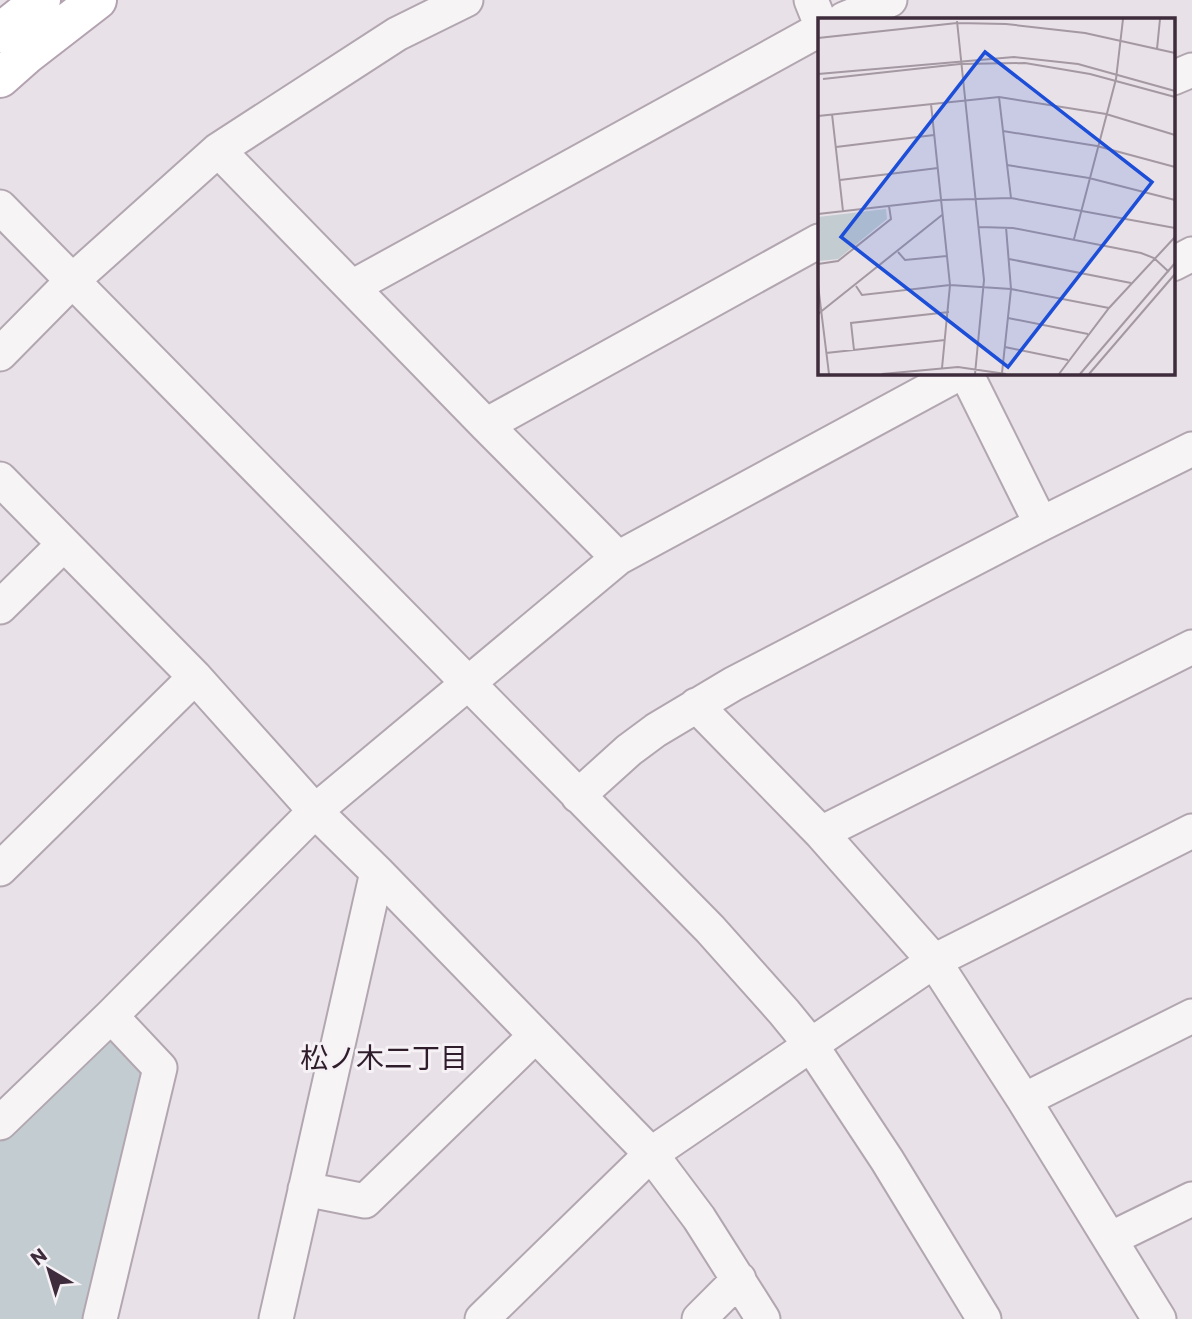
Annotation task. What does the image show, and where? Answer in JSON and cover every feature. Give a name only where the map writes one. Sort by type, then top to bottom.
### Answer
[{"type":"main road","points":[[0,33],[41,0]]},
{"type":"main road","points":[[0,78],[97,0]]},
{"type":"street","points":[[0,354],[73,280],[218,150],[397,34],[466,0]]},
{"type":"street","points":[[811,0],[818,18]]},
{"type":"street","points":[[846,18],[890,0]]},
{"type":"street","points":[[352,287],[818,31]]},
{"type":"street","points":[[1174,78],[1192,70]]},
{"type":"street","points":[[218,150],[618,558]]},
{"type":"street","points":[[0,207],[710,929],[784,1012],[811,1045],[887,1160],[984,1319]]},
{"type":"street","points":[[486,425],[818,242]]},
{"type":"street","points":[[1174,263],[1192,254]]},
{"type":"street","points":[[0,1123],[316,811],[618,558],[958,374]]},
{"type":"street","points":[[966,374],[1041,524]]},
{"type":"street","points":[[579,796],[629,750],[696,705],[787,654],[1192,449]]},
{"type":"street","points":[[0,479],[195,677],[316,811],[651,1154],[699,1218],[763,1319]]},
{"type":"street","points":[[0,607],[64,544]]},
{"type":"street","points":[[821,833],[1192,647]]},
{"type":"street","points":[[0,869],[195,677]]},
{"type":"street","points":[[696,705],[821,833],[934,961],[1024,1100],[1159,1319]]},
{"type":"street","points":[[482,1319],[651,1154],[934,961],[1192,831]]},
{"type":"street","points":[[276,1319],[377,872]]},
{"type":"street","points":[[100,1319],[160,1068],[111,1016]]},
{"type":"street","points":[[1024,1100],[1192,1016]]},
{"type":"street","points":[[306,1189],[365,1201],[536,1036]]},
{"type":"street","points":[[1110,1239],[1192,1199]]},
{"type":"street","points":[[699,1319],[739,1279]]},
{"type":"shaded area","points":[[105,1036],[115,1038],[146,1078],[89,1319],[0,1319],[0,1140]]},
{"type":"district","name":"松ノ木二丁目","points":[[384,1057]]}]
